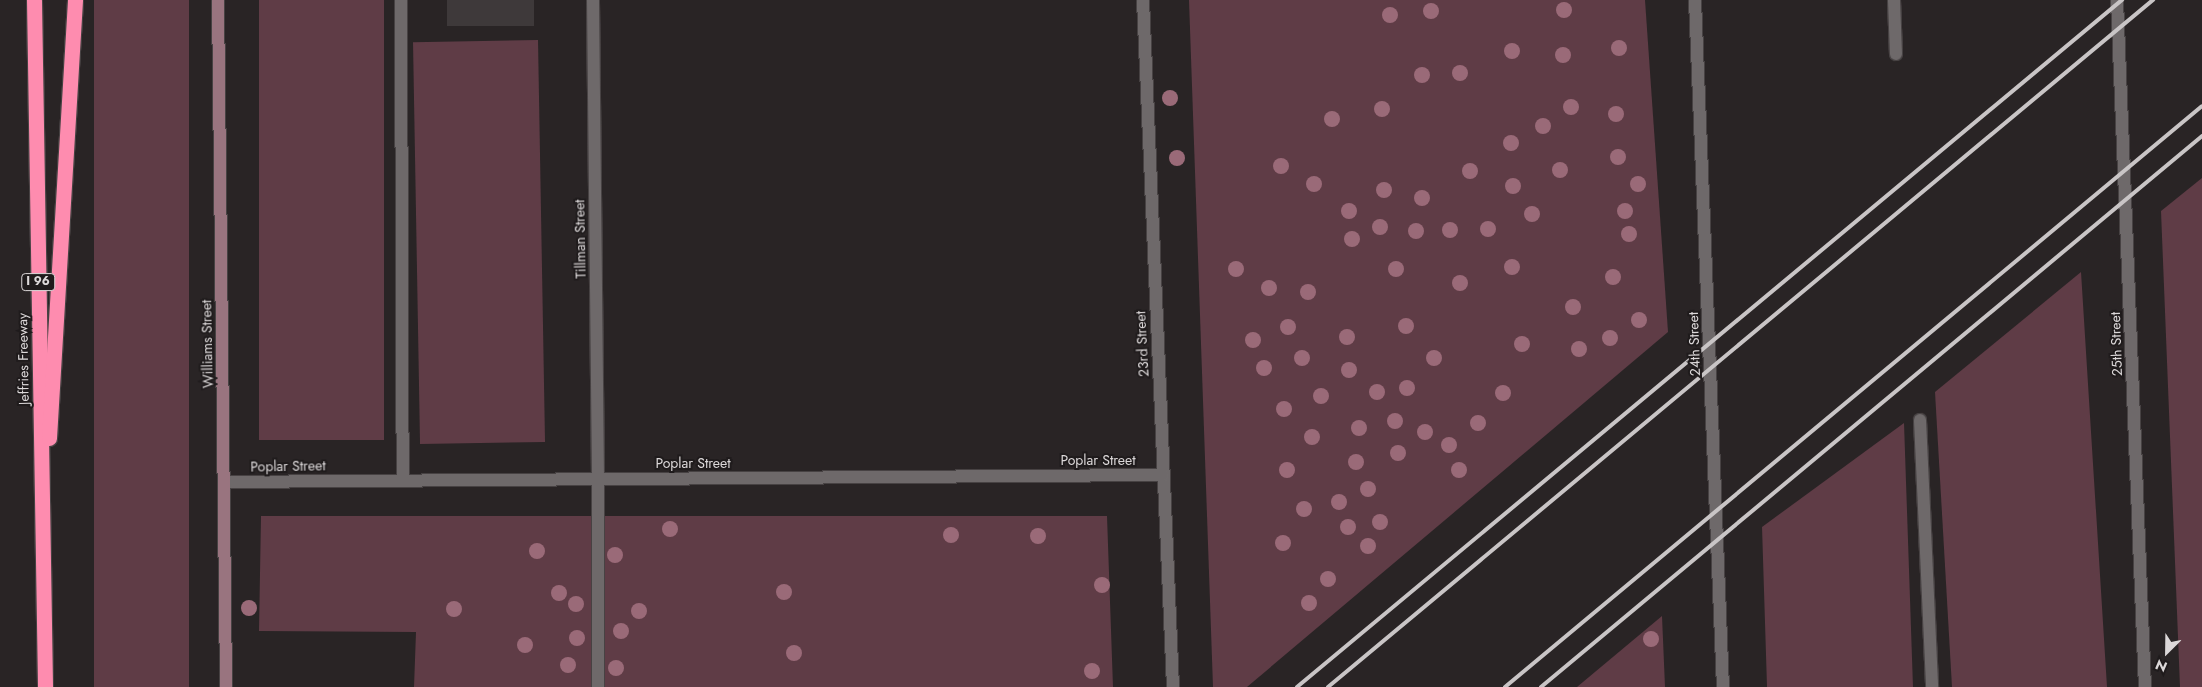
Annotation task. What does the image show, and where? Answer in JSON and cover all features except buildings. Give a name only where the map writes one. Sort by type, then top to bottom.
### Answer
[{"type":"highway","name":"Jeffries Freeway","points":[[34,0],[45,687]]},
{"type":"highway","points":[[42,565],[75,0]]},
{"type":"street","name":"Williams Street","points":[[218,0],[226,687]]},
{"type":"street","points":[[401,0],[403,480]]},
{"type":"street","name":"Tillman Street","points":[[593,0],[598,478],[598,687]]},
{"type":"street","name":"23rd Street","points":[[1143,0],[1173,687]]},
{"type":"street","name":"24th Street","points":[[1695,0],[1723,687]]},
{"type":"street","points":[[1894,0],[1896,54]]},
{"type":"street","name":"25th Street","points":[[2117,0],[2145,687]]},
{"type":"street","points":[[1920,420],[1932,687]]},
{"type":"street","name":"Poplar Street","points":[[224,482],[1163,475]]},
{"type":"shaded area","points":[[94,0],[189,0],[189,687],[94,687]]},
{"type":"shaded area","points":[[259,0],[384,0],[384,440],[259,440]]},
{"type":"shaded area","points":[[1189,0],[1645,0],[1668,332],[1247,687],[1213,687]]},
{"type":"shaded area","points":[[538,40],[545,442],[420,444],[413,42]]},
{"type":"shaded area","points":[[2202,178],[2202,687],[2180,687],[2161,211]]},
{"type":"shaded area","points":[[2081,272],[2107,687],[1952,687],[1935,392]]},
{"type":"shaded area","points":[[1904,423],[1913,687],[1767,687],[1762,527]]},
{"type":"shaded area","points":[[261,516],[1107,516],[1113,687],[414,687],[416,632],[259,631]]},
{"type":"shaded area","points":[[1662,616],[1665,687],[1577,687]]},
{"type":"railway","points":[[1297,687],[2122,0]]},
{"type":"railway","points":[[1328,687],[2153,0]]},
{"type":"railway","points":[[1505,687],[2202,106]]},
{"type":"railway","points":[[1541,687],[2202,136]]}]
